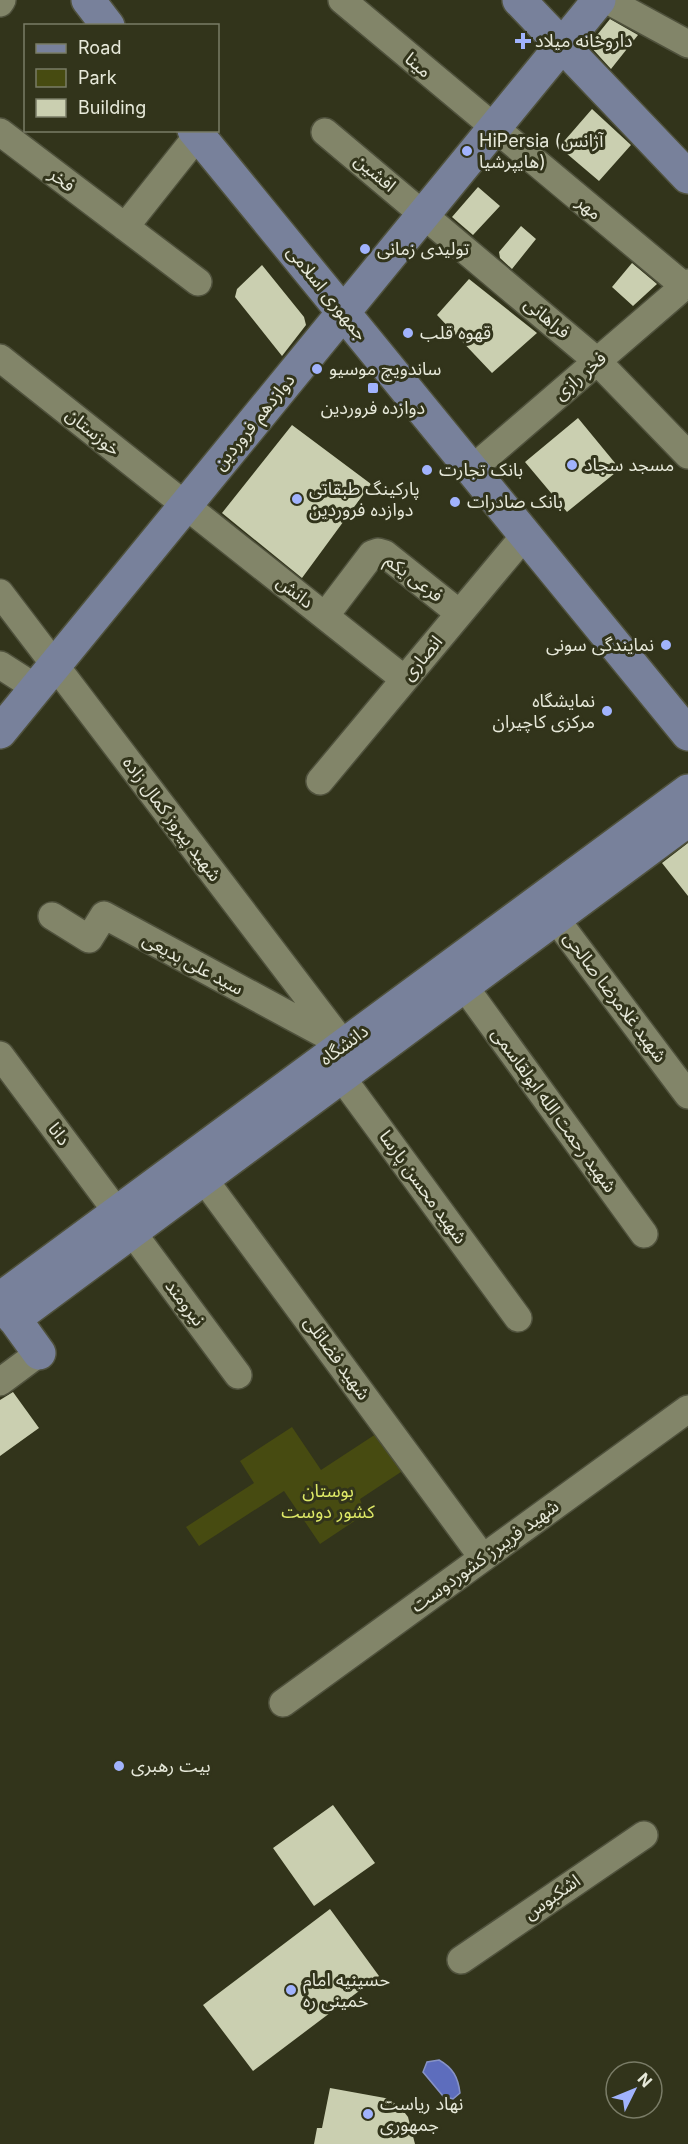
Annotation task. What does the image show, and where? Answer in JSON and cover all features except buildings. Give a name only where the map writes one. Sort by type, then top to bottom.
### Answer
[{"type":"main road","points":[[88,0],[106,24]]},
{"type":"main road","points":[[519,0],[688,177]]},
{"type":"main road","name":"دوازدهم فروردین","points":[[0,732],[599,0]]},
{"type":"main road","name":"جمهوری اسلامی","points":[[196,133],[688,735]]},
{"type":"main road","name":"دانشگاه","points":[[5,1306],[197,1169],[548,909],[688,791]]},
{"type":"main road","name":"دانشگاه","points":[[548,909],[688,820]]},
{"type":"main road","points":[[5,1306],[39,1353]]},
{"type":"street","name":"مینا","points":[[342,0],[494,129]]},
{"type":"street","points":[[607,0],[688,44]]},
{"type":"street","name":"مهر","points":[[494,129],[686,284]]},
{"type":"street","name":"فخر","points":[[0,132],[198,282]]},
{"type":"street","name":"افشین","points":[[325,132],[424,214]]},
{"type":"street","points":[[125,227],[196,133]]},
{"type":"street","name":"فراهانی","points":[[424,214],[597,361],[688,455]]},
{"type":"street","name":"فخر رازی","points":[[471,470],[686,284]]},
{"type":"street","name":"خوزستان","points":[[0,358],[186,506]]},
{"type":"street","name":"دانش","points":[[186,506],[404,679]]},
{"type":"street","name":"انصاری","points":[[320,781],[525,535]]},
{"type":"street","name":"فرعی یکم","points":[[325,616],[372,554],[378,552],[385,554],[459,613]]},
{"type":"street","name":"شهید پیروز کمال زاده","points":[[0,593],[45,677],[343,1061]]},
{"type":"street","points":[[0,665],[45,677]]},
{"type":"street","name":"شهید غلامرضا صالحی","points":[[548,909],[688,1095]]},
{"type":"street","name":"سید علی بدیعی","points":[[52,916],[89,939],[104,915],[343,1061]]},
{"type":"street","name":"شهید رحمت الله ابولقاسمی","points":[[455,978],[644,1234]]},
{"type":"street","name":"دانا","points":[[0,1055],[124,1222]]},
{"type":"street","name":"شهید محسن پارسا","points":[[343,1061],[518,1318]]},
{"type":"street","name":"شهید فضائلی","points":[[197,1169],[483,1558]]},
{"type":"street","name":"نیرومند","points":[[124,1222],[238,1374]]},
{"type":"street","points":[[0,1382],[39,1353]]},
{"type":"street","name":"شهید فریبرز کشوردوست","points":[[283,1703],[688,1409]]},
{"type":"street","name":"اشکبوس","points":[[461,1960],[644,1835]]},
{"type":"green space","name":"بوستان کشور دوست","points":[[292,1427],[321,1470],[379,1432],[404,1470],[360,1499],[365,1514],[320,1544],[284,1491],[199,1546],[186,1527],[254,1483],[240,1461]]},
{"type":"water","points":[[439,2060],[448,2066],[458,2082],[460,2093],[453,2099],[443,2096],[423,2072],[427,2062]]},
{"type":"place","name":"داروخانه میلاد","points":[[523,41]]},
{"type":"place","name":"HiPersia (آژانس هایپرشیا)","points":[[467,151]]},
{"type":"place","name":"تولیدی زمانی","points":[[365,249]]},
{"type":"place","name":"قهوه قلب","points":[[408,333]]},
{"type":"place","name":"ساندویچ موسیو","points":[[317,369]]},
{"type":"place","name":"دوازده فروردین","points":[[373,388]]},
{"type":"place","name":"مسجد سجاد","points":[[572,465]]},
{"type":"place","name":"بانک تجارت","points":[[427,470]]},
{"type":"place","name":"پارکینگ طبقاتی دوازده فروردین","points":[[297,499]]},
{"type":"place","name":"بانک صادرات","points":[[455,502]]},
{"type":"place","name":"نمایندگی سونی","points":[[666,645]]},
{"type":"place","name":"نمایشگاه مرکزی کاچیران","points":[[607,711]]},
{"type":"place","name":"بیت رهبری","points":[[119,1766]]},
{"type":"place","name":"حسینیه امام خمینی ره","points":[[291,1990]]},
{"type":"place","name":"نهاد ریاست جمهوری","points":[[368,2114]]}]
